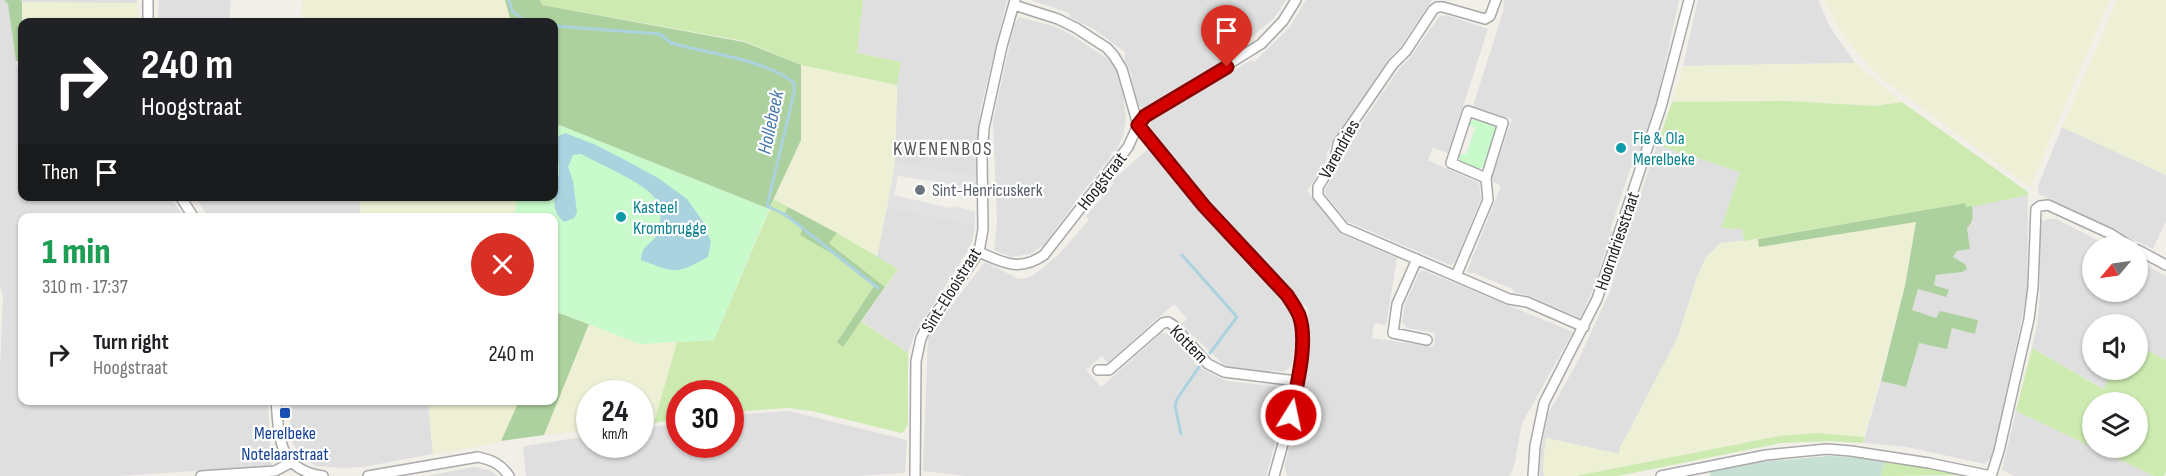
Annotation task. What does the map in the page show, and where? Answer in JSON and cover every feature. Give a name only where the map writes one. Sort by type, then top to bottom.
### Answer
[{"type":"street","points":[[148,0],[148,18]]},
{"type":"street","name":"Hoogstraat","points":[[979,252],[1018,265],[1035,261],[1044,255],[1128,147],[1138,125],[1145,116],[1261,44],[1283,21],[1296,0]]},
{"type":"street","name":"Varendries","points":[[1496,0],[1490,16],[1485,19],[1443,7],[1433,10],[1338,144],[1335,160],[1318,187],[1318,196],[1344,228],[1509,299],[1527,302],[1584,327]]},
{"type":"street","name":"Hoorndriesstraat","points":[[1533,476],[1535,446],[1544,403],[1597,299],[1661,107],[1689,0]]},
{"type":"street","points":[[1015,3],[1058,19],[1107,48],[1122,69],[1138,125],[1204,206],[1287,295],[1294,306],[1300,317],[1302,332],[1297,381],[1291,415],[1274,476]]},
{"type":"street","name":"Sint-Elooistraat","points":[[915,476],[916,361],[921,338],[979,252],[983,229],[984,128],[999,58],[1015,3]]},
{"type":"street","points":[[1456,276],[1488,200],[1486,178],[1503,123],[1468,111],[1451,163],[1486,178]]},
{"type":"street","points":[[1661,476],[1766,455],[1827,450],[1851,451],[1929,463],[1991,476],[1999,451],[2029,319],[2033,287],[2036,209],[2048,205],[2114,236]]},
{"type":"street","points":[[2148,255],[2166,265]]},
{"type":"street","points":[[1417,259],[1397,304],[1393,333],[1427,340]]},
{"type":"street","name":"Kottem","points":[[1098,370],[1109,370],[1163,323],[1168,322],[1208,364],[1216,369],[1297,381]]},
{"type":"street","points":[[276,405],[280,446],[292,462],[316,475],[323,476]]},
{"type":"street","points":[[368,476],[478,457],[493,460],[504,468],[509,476]]},
{"type":"street","points":[[201,476],[275,471],[292,462]]},
{"type":"shaded area","points":[[0,0],[137,0],[137,3],[22,3],[22,18],[18,18],[18,61],[16,61],[18,70],[18,201],[173,201],[181,213],[18,213],[18,405],[268,405],[271,466],[118,476],[0,476],[0,366],[3,296],[0,286]]},
{"type":"shaded area","points":[[159,0],[231,0],[229,18],[158,18]]},
{"type":"shaded area","points":[[863,0],[1007,0],[980,111],[976,177],[895,163],[897,85],[901,62],[857,53]]},
{"type":"shaded area","points":[[1031,0],[1286,0],[1274,18],[1235,51],[1231,58],[1144,109],[1138,105],[1132,75],[1124,58],[1126,53],[1097,31],[1069,17],[1069,13]]},
{"type":"shaded area","points":[[1306,0],[1432,0],[1332,142],[1326,156],[1328,158],[1307,191],[1341,234],[1397,258],[1386,325],[1374,323],[1372,338],[1434,347],[1435,333],[1407,328],[1402,322],[1405,304],[1419,273],[1423,270],[1573,332],[1522,423],[1514,467],[1509,476],[1288,476],[1286,473],[1285,466],[1303,384],[1308,308],[1296,299],[1209,206],[1149,123],[1251,60],[1254,62],[1290,27]]},
{"type":"shaded area","points":[[1504,0],[1679,0],[1656,106],[1636,168],[1631,166],[1610,231],[1614,232],[1603,257],[1596,283],[1580,318],[1528,295],[1515,293],[1513,289],[1467,271],[1501,186],[1492,178],[1512,119],[1473,106],[1503,12]]},
{"type":"shaded area","points":[[1698,0],[1818,0],[1830,27],[1855,63],[1683,66]]},
{"type":"shaded area","points":[[1446,15],[1488,29],[1448,153],[1433,148],[1428,160],[1479,183],[1481,199],[1455,262],[1450,265],[1348,222],[1326,195],[1325,190],[1344,158],[1344,149],[1399,69],[1439,17]]},
{"type":"shaded area","points":[[1019,17],[1056,27],[1109,60],[1119,74],[1126,120],[1123,136],[1116,151],[1112,152],[1044,245],[1030,254],[1011,257],[994,250],[997,223],[993,121],[1014,25]]},
{"type":"shaded area","points":[[2062,127],[2166,175],[2166,221],[2153,249],[2148,247],[2148,236],[2126,236],[2039,194],[2038,186]]},
{"type":"shaded area","points":[[1657,145],[1740,172],[1721,228],[1742,229],[1744,241],[1721,243],[1706,257],[1697,277],[1678,337],[1620,448],[1619,454],[1546,438],[1544,476],[1540,476],[1541,451],[1548,414],[1578,361],[1611,289],[1618,261]]},
{"type":"shaded area","points":[[1150,147],[1200,211],[1243,256],[1245,255],[1289,304],[1296,321],[1298,337],[1297,346],[1294,346],[1292,366],[1284,372],[1226,367],[1181,324],[1187,319],[1174,304],[1108,363],[1102,356],[1086,370],[1101,387],[1161,333],[1172,334],[1195,359],[1193,362],[1197,366],[1226,381],[1280,387],[1288,394],[1266,476],[966,476],[923,471],[928,336],[985,262],[1019,279],[1028,278],[1057,256],[1089,220],[1086,216],[1114,183],[1112,181]]},
{"type":"shaded area","points":[[895,163],[976,177],[976,191],[958,187],[958,185],[898,176],[894,195],[950,208],[954,206],[975,211],[975,224],[887,207]]},
{"type":"shaded area","points":[[2028,195],[2027,293],[1994,454],[1985,464],[1907,447],[1863,443],[1881,381],[1906,387],[1919,343],[1947,348],[1952,328],[1974,333],[1912,310],[1917,289],[1946,297],[1934,285],[1936,275],[1962,272],[1965,264],[1953,257],[1957,251],[1970,249],[1967,228],[1973,216],[1972,206]]},
{"type":"shaded area","points":[[198,201],[361,201],[360,213],[205,213]]},
{"type":"shaded area","points":[[887,207],[975,224],[973,239],[967,252],[915,333],[908,353],[862,321],[898,269],[877,257]]},
{"type":"shaded area","points":[[2056,219],[2089,236],[2082,236],[2082,302],[2148,302],[2148,266],[2166,276],[2166,360],[2148,351],[2148,314],[2082,314],[2082,376],[2032,348],[2038,320],[2040,291],[2040,222]]},
{"type":"shaded area","points":[[2088,380],[2108,380],[2104,389]]},
{"type":"shaded area","points":[[288,405],[428,405],[433,454],[363,467],[316,466],[301,457],[292,442]]},
{"type":"shaded area","points":[[789,411],[907,440],[905,473],[855,476],[526,476],[523,447],[525,446],[576,438],[576,458],[654,458],[654,427],[666,425],[666,458],[744,458],[744,414]]},
{"type":"shaded area","points":[[2016,411],[2082,442],[2082,458],[2116,458],[2154,476],[2015,476],[2002,470]]},
{"type":"shaded area","points":[[474,467],[489,470],[498,476],[427,476]]},
{"type":"green space","points":[[4,0],[21,0],[22,2],[22,18],[18,18],[18,61],[16,61],[8,4]]},
{"type":"green space","points":[[302,0],[505,0],[510,18],[301,18]]},
{"type":"green space","points":[[505,0],[540,0],[542,5],[744,42],[801,65],[801,140],[769,209],[558,125],[558,18],[510,18]]},
{"type":"green space","points":[[540,0],[863,0],[857,53],[901,62],[897,85],[801,65],[744,41],[542,5]]},
{"type":"green space","points":[[1824,0],[2110,0],[2030,187],[1881,78],[1853,48]]},
{"type":"green space","points":[[2117,0],[2166,0],[2166,175],[2062,127]]},
{"type":"green space","points":[[22,2],[137,3],[138,18],[23,18]]},
{"type":"green space","points":[[1855,63],[1902,102],[1875,106],[1787,101],[1672,102],[1683,66]]},
{"type":"green space","points":[[801,65],[897,85],[895,163],[877,257],[774,199],[801,140]]},
{"type":"green space","points":[[1787,101],[1875,106],[1902,102],[2028,192],[2028,195],[1966,208],[1965,203],[1744,241],[1742,229],[1721,228],[1740,172],[1657,145],[1672,102]]},
{"type":"green space","points":[[1477,119],[1493,124],[1497,129],[1486,165],[1477,170],[1462,163],[1459,153],[1466,155],[1475,128],[1469,125],[1471,121]]},
{"type":"green space","points":[[558,125],[769,209],[714,340],[640,344],[558,313],[558,213],[515,213],[516,201],[558,201]]},
{"type":"green space","points":[[774,199],[788,207],[783,216],[803,227],[801,235],[834,255],[874,286],[837,342],[843,347],[861,321],[908,353],[908,424],[901,433],[812,411],[788,408],[744,411],[744,380],[666,380],[677,342],[714,340]]},
{"type":"green space","points":[[361,201],[516,201],[515,213],[360,213]]},
{"type":"green space","points":[[1965,203],[1966,207],[1972,206],[1973,218],[1967,228],[1970,249],[1957,251],[1953,257],[1965,264],[1967,269],[1962,272],[1936,275],[1934,285],[1949,290],[1946,297],[1918,289],[1912,310],[1936,318],[1940,311],[1978,320],[1975,334],[1952,328],[1947,349],[1919,343],[1906,387],[1881,381],[1905,286],[1916,222],[1759,247],[1758,239]]},
{"type":"green space","points":[[788,207],[837,233],[829,243],[885,287],[843,347],[837,342],[874,286],[834,255],[800,235],[803,227],[783,216]]},
{"type":"green space","points":[[1916,222],[1905,286],[1864,437],[1817,433],[1779,436],[1576,476],[1544,476],[1546,438],[1619,454],[1620,448],[1678,337],[1697,277],[1706,257],[1721,243],[1758,239],[1760,247]]},
{"type":"green space","points":[[837,233],[898,269],[885,287],[828,242]]},
{"type":"green space","points":[[559,313],[589,324],[558,400]]},
{"type":"green space","points":[[589,324],[640,344],[677,342],[654,423],[654,380],[576,380],[576,431],[544,435]]},
{"type":"green space","points":[[2032,348],[2082,377],[2082,380],[2087,380],[2103,389],[2108,380],[2148,380],[2148,351],[2166,360],[2166,472],[2164,476],[2154,476],[2116,458],[2148,458],[2148,392],[2082,392],[2082,442],[2016,411]]},
{"type":"green space","points":[[666,381],[666,421],[654,423]]},
{"type":"green space","points":[[428,405],[517,405],[501,441],[433,454]]},
{"type":"green space","points":[[517,405],[556,405],[544,435],[501,441]]},
{"type":"green space","points":[[1817,433],[1864,437],[1863,443],[1830,441],[1781,443],[1618,476],[1576,476],[1779,436]]},
{"type":"green space","points":[[1829,456],[1886,459],[1881,476],[1710,476],[1711,470],[1771,461]]},
{"type":"green space","points":[[1886,459],[1972,475],[1881,476]]},
{"type":"water","points":[[565,133],[596,145],[658,178],[687,199],[702,220],[711,242],[708,257],[689,267],[675,270],[641,260],[643,250],[655,238],[659,229],[660,215],[657,201],[634,181],[581,154],[573,155],[568,167],[573,181],[577,212],[574,218],[564,222],[558,216],[554,202],[558,201],[558,136]]},
{"type":"waterway","name":"Hollebeek","points":[[509,0],[512,11],[521,18]]},
{"type":"waterway","name":"Hollebeek","points":[[558,26],[660,34],[671,43],[769,68],[794,83],[794,93],[767,206],[786,215],[878,288]]},
{"type":"waterway","points":[[1182,255],[1237,317],[1210,353]]},
{"type":"waterway","points":[[1181,434],[1175,406],[1177,399],[1199,367]]},
{"type":"place","name":"Fie & Ola Merelbeke","points":[[1621,148]]},
{"type":"place","name":"Sint-Henricuskerk","points":[[920,190]]},
{"type":"place","name":"Kasteel Krombrugge","points":[[621,217]]},
{"type":"place","name":"Merelbeke Notelaarstraat","points":[[285,413]]},
{"type":"district","name":"KWENENBOS","points":[[943,148]]},
{"type":"route","points":[[1227,67],[1145,116],[1138,125],[1204,206],[1287,295],[1300,317],[1302,345],[1291,415]]}]
